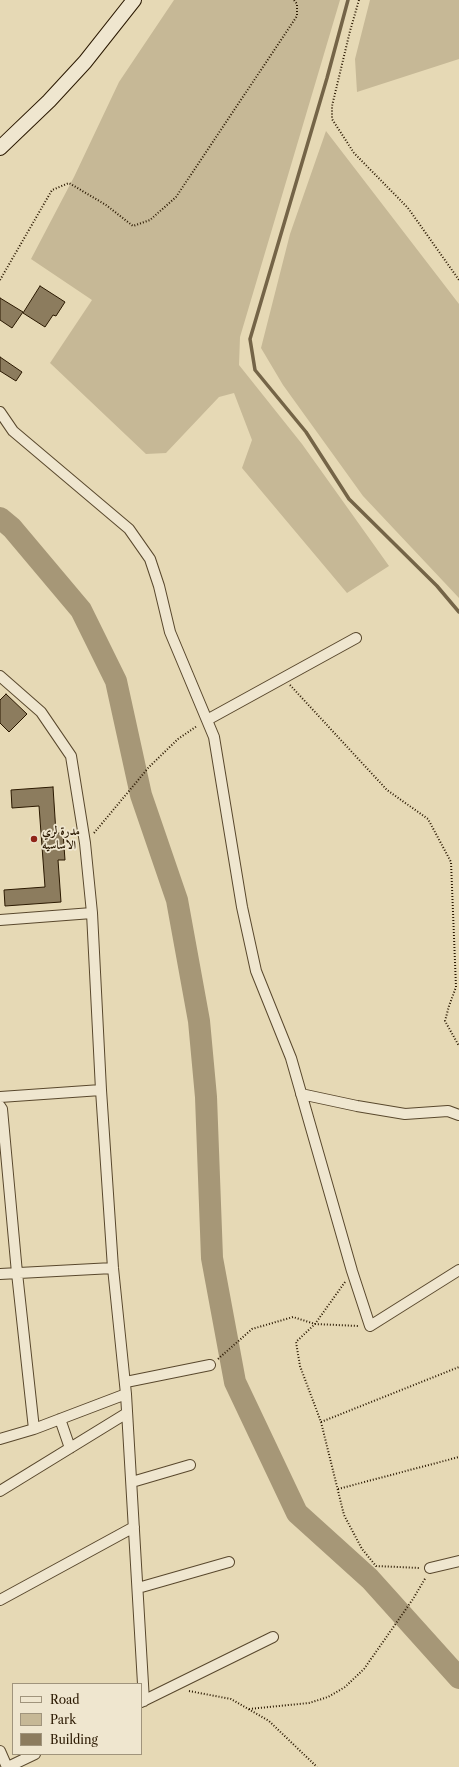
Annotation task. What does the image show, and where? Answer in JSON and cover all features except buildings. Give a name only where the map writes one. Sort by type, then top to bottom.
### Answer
[{"type":"street","points":[[0,148],[49,101],[85,62],[134,0]]},
{"type":"street","points":[[0,412],[13,431],[129,529],[150,559],[159,586],[170,632],[214,737],[242,907],[256,970],[291,1058],[352,1271],[370,1326],[459,1270]]},
{"type":"street","points":[[207,720],[356,638]]},
{"type":"street","points":[[0,676],[41,712],[71,756],[85,843],[92,913],[101,1090],[114,1268],[126,1382],[138,1588],[141,1683]]},
{"type":"street","points":[[0,920],[92,913]]},
{"type":"street","points":[[34,1428],[1,1108],[3,1097],[101,1090]]},
{"type":"street","points":[[301,1094],[357,1106],[405,1114],[448,1111],[459,1116]]},
{"type":"street","points":[[0,1274],[114,1268]]},
{"type":"street","points":[[126,1382],[210,1365]]},
{"type":"street","points":[[0,1439],[60,1419],[126,1394]]},
{"type":"street","points":[[0,1491],[127,1413]]},
{"type":"street","points":[[60,1419],[70,1448]]},
{"type":"street","points":[[132,1482],[190,1465]]},
{"type":"street","points":[[0,1600],[134,1527]]},
{"type":"street","points":[[430,1568],[459,1561]]},
{"type":"street","points":[[138,1588],[229,1562]]},
{"type":"street","points":[[142,1701],[273,1637]]},
{"type":"street","points":[[0,1751],[8,1767],[33,1755]]},
{"type":"path","points":[[0,280],[52,190],[69,183],[106,205],[133,226],[150,220],[176,197],[297,16],[297,4],[294,0]]},
{"type":"path","points":[[359,0],[332,106],[332,119],[354,153],[408,208],[459,280]]},
{"type":"path","points":[[283,678],[387,790],[428,819],[451,862],[456,987],[445,1022],[459,1046]]},
{"type":"path","points":[[85,843],[149,768],[178,739],[207,720]]},
{"type":"path","points":[[249,1709],[309,1703],[328,1697],[345,1687],[364,1669],[412,1599],[430,1568],[376,1566],[362,1549],[344,1515],[321,1422],[300,1366],[296,1342],[315,1324],[352,1271]]},
{"type":"path","points":[[210,1365],[230,1350],[252,1329],[293,1317],[315,1324],[370,1326]]},
{"type":"path","points":[[321,1422],[459,1367]]},
{"type":"path","points":[[338,1489],[459,1457]]},
{"type":"path","points":[[168,1689],[231,1699],[269,1721],[317,1767]]},
{"type":"green space","points":[[174,0],[340,0],[240,337],[239,365],[302,444],[389,566],[347,593],[242,468],[252,440],[234,393],[219,397],[166,453],[146,454],[50,363],[92,300],[31,259],[74,177],[119,82]]},
{"type":"green space","points":[[370,0],[459,0],[459,59],[357,92],[355,59]]},
{"type":"green space","points":[[326,131],[459,304],[459,598],[363,496],[283,385],[261,348],[290,234]]},
{"type":"waterway","points":[[348,0],[327,78],[250,339],[255,370],[306,432],[349,499],[437,586],[459,612]]},
{"type":"waterway","points":[[0,518],[12,528],[81,610],[116,681],[141,795],[177,900],[199,1021],[206,1097],[212,1258],[235,1382],[297,1513],[370,1579],[459,1678]]},
{"type":"place","name":"مدرة لري الاساسیه","points":[[34,839]]}]
